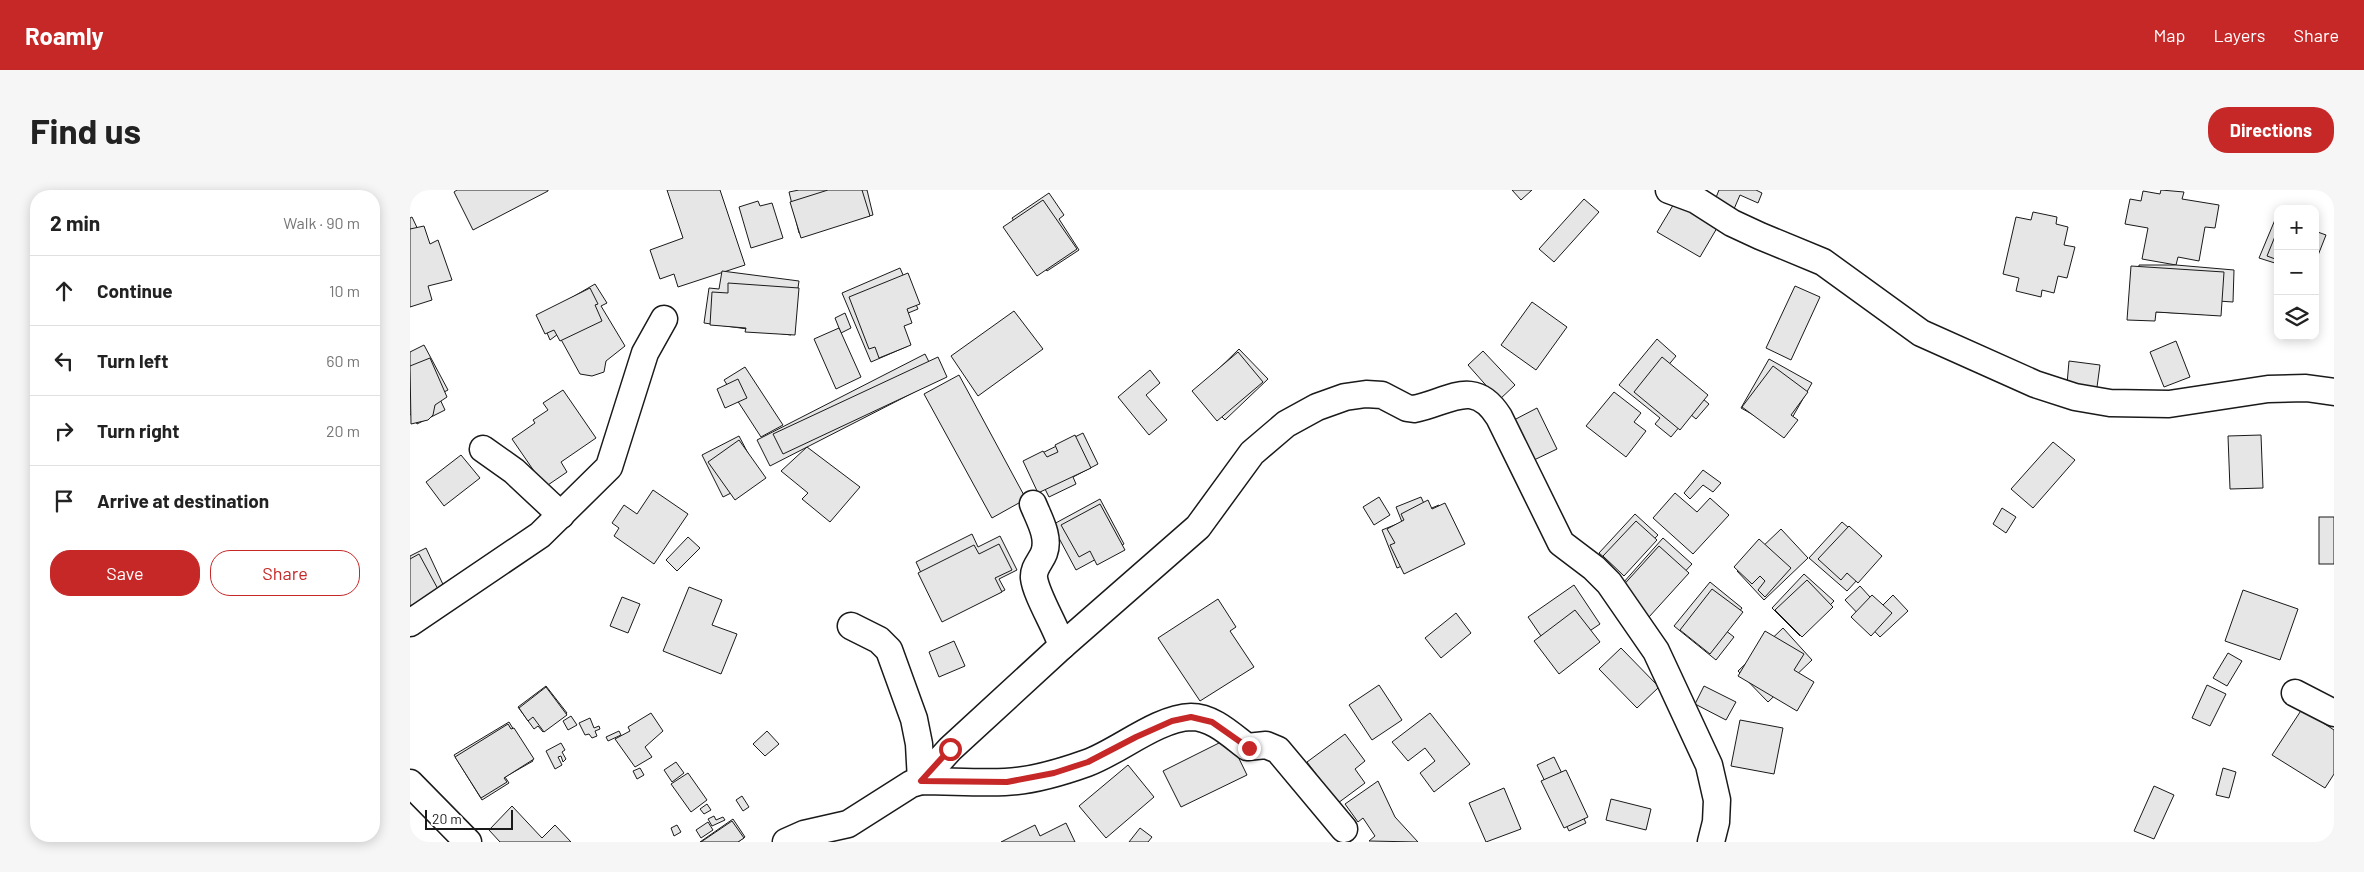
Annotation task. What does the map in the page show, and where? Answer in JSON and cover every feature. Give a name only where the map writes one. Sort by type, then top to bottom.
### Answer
[{"type":"street","points":[[1669,190],[1696,200],[1732,223],[1753,233],[1823,262],[1921,334],[2035,384],[2075,397],[2110,403],[2169,404],[2268,389],[2306,388],[2334,392]]},
{"type":"street","points":[[410,623],[540,535],[608,466],[645,353],[664,319]]},
{"type":"street","points":[[921,781],[950,749],[1062,646],[1198,527],[1252,453],[1286,424],[1317,407],[1345,397],[1366,394],[1382,395],[1407,408],[1414,409],[1462,394],[1472,393],[1492,405],[1526,468],[1561,543],[1594,568],[1609,583],[1656,651],[1709,765],[1717,800],[1716,822],[1711,842]]},
{"type":"street","points":[[483,449],[514,471],[561,515]]},
{"type":"street","points":[[1033,504],[1045,533],[1044,552],[1035,570],[1034,580],[1062,646]]},
{"type":"street","points":[[851,626],[879,640],[889,650],[914,719],[919,744],[921,781]]},
{"type":"street","points":[[2295,693],[2334,713]]},
{"type":"street","points":[[786,842],[804,834],[848,824],[911,784],[921,781],[1007,782],[1054,773],[1088,762],[1172,721],[1191,717],[1212,722],[1229,732],[1247,747],[1266,745],[1278,750],[1344,829]]},
{"type":"street","points":[[410,783],[468,842]]},
{"type":"building","points":[[457,190],[548,191],[473,230],[454,192]]},
{"type":"building","points":[[667,190],[720,190],[745,265],[678,287],[674,274],[660,279],[650,250],[683,238]]},
{"type":"building","points":[[799,190],[867,190],[873,215],[799,233],[789,192]]},
{"type":"building","points":[[828,190],[862,190],[870,216],[801,238],[790,202]]},
{"type":"building","points":[[1512,190],[1532,190],[1521,200]]},
{"type":"building","points":[[1719,190],[1756,190],[1762,193],[1758,203],[1740,195],[1734,209],[1715,200]]},
{"type":"building","points":[[2161,190],[2184,192],[2182,199],[2219,205],[2215,228],[2205,227],[2199,261],[2178,257],[2176,265],[2142,259],[2148,228],[2125,224],[2130,199],[2141,201],[2143,191],[2160,194]]},
{"type":"building","points":[[1049,193],[1064,215],[1059,219],[1079,250],[1047,271],[1012,218]]},
{"type":"building","points":[[1584,199],[1599,212],[1554,262],[1539,249]]},
{"type":"building","points":[[1043,200],[1077,249],[1037,276],[1003,227]]},
{"type":"building","points":[[758,201],[760,206],[772,203],[783,238],[751,248],[739,207]]},
{"type":"building","points":[[1675,202],[1717,228],[1700,257],[1657,232]]},
{"type":"building","points":[[2033,212],[2057,217],[2056,224],[2068,227],[2064,245],[2075,247],[2067,278],[2058,276],[2054,293],[2042,290],[2041,297],[2016,291],[2019,278],[2003,274],[2016,217],[2031,220]]},
{"type":"building","points":[[412,217],[439,274],[410,288],[410,218]]},
{"type":"building","points":[[2274,222],[2274,263],[2259,258]]},
{"type":"building","points":[[424,226],[430,244],[438,240],[452,280],[428,286],[432,300],[410,307],[410,229]]},
{"type":"building","points":[[2319,232],[2326,235],[2319,253]]},
{"type":"building","points":[[2274,239],[2274,259],[2267,256]]},
{"type":"building","points":[[2139,265],[2176,265],[2234,270],[2233,302],[2218,301],[2217,315],[2137,311]]},
{"type":"building","points":[[2131,266],[2224,272],[2221,316],[2156,312],[2155,321],[2127,320]]},
{"type":"building","points":[[900,268],[918,309],[896,318],[908,346],[871,362],[842,293]]},
{"type":"building","points":[[722,271],[799,281],[791,335],[704,323],[709,288],[719,289]]},
{"type":"building","points":[[908,273],[920,304],[907,309],[912,323],[904,326],[911,345],[879,358],[875,347],[869,349],[849,297]]},
{"type":"building","points":[[728,283],[799,288],[795,335],[745,332],[746,328],[710,325],[712,292],[728,293]]},
{"type":"building","points":[[595,284],[607,303],[601,306],[625,346],[606,361],[604,372],[592,376],[580,374],[558,334],[550,340],[540,316]]},
{"type":"building","points":[[1795,286],[1820,297],[1791,360],[1766,348]]},
{"type":"building","points":[[590,288],[598,304],[595,305],[602,321],[560,341],[554,330],[545,334],[536,315]]},
{"type":"building","points":[[1532,302],[1567,327],[1536,370],[1501,345]]},
{"type":"building","points":[[1014,311],[1043,349],[978,396],[951,356]]},
{"type":"building","points":[[845,313],[851,328],[841,333],[835,318]]},
{"type":"building","points":[[839,328],[861,377],[836,389],[814,339]]},
{"type":"building","points":[[1657,339],[1676,356],[1666,368],[1709,404],[1696,419],[1690,414],[1671,437],[1655,424],[1660,418],[1619,385]]},
{"type":"building","points":[[2176,341],[2190,377],[2164,387],[2150,352]]},
{"type":"building","points":[[424,345],[448,390],[438,395],[445,410],[417,424],[412,414],[410,415],[410,352]]},
{"type":"building","points":[[1239,349],[1268,379],[1225,420],[1196,391]]},
{"type":"building","points":[[1483,351],[1515,385],[1499,400],[1468,365]]},
{"type":"building","points":[[1238,352],[1263,382],[1217,421],[1192,391]]},
{"type":"building","points":[[925,354],[938,380],[770,466],[757,440]]},
{"type":"building","points":[[938,357],[947,377],[783,454],[773,434]]},
{"type":"building","points":[[1662,357],[1708,395],[1680,430],[1634,392]]},
{"type":"building","points":[[430,358],[447,397],[435,405],[433,415],[428,420],[411,424],[410,366]]},
{"type":"building","points":[[1769,359],[1812,383],[1784,432],[1741,408]]},
{"type":"building","points":[[2069,361],[2100,365],[2097,387],[2067,384]]},
{"type":"building","points":[[1773,366],[1808,392],[1791,415],[1798,420],[1784,438],[1742,407]]},
{"type":"building","points":[[745,367],[783,425],[761,437],[724,380]]},
{"type":"building","points":[[1150,370],[1160,383],[1146,395],[1167,420],[1149,435],[1118,397]]},
{"type":"building","points":[[959,375],[1026,499],[992,518],[924,394]]},
{"type":"building","points":[[738,379],[747,398],[725,408],[717,389]]},
{"type":"building","points":[[563,390],[596,438],[561,462],[567,472],[545,487],[512,439],[535,423],[533,420],[548,410],[543,403]]},
{"type":"building","points":[[1614,392],[1641,413],[1634,422],[1646,431],[1626,457],[1586,426]]},
{"type":"building","points":[[1537,408],[1557,449],[1534,460],[1514,420]]},
{"type":"building","points":[[1083,433],[1098,464],[1073,477],[1076,484],[1049,497],[1030,459]]},
{"type":"building","points":[[1075,435],[1091,468],[1038,493],[1023,461],[1043,451],[1047,457],[1058,452],[1055,445]]},
{"type":"building","points":[[2261,435],[2263,488],[2230,489],[2228,436]]},
{"type":"building","points":[[739,436],[761,478],[723,497],[702,455]]},
{"type":"building","points":[[739,440],[766,478],[735,500],[708,462]]},
{"type":"building","points":[[2053,442],[2075,460],[2033,508],[2011,489]]},
{"type":"building","points":[[807,447],[860,487],[830,522],[802,499],[808,493],[781,471]]},
{"type":"building","points":[[461,455],[480,478],[444,506],[426,482]]},
{"type":"building","points":[[1703,470],[1721,483],[1713,492],[1703,485],[1690,499],[1684,493]]},
{"type":"building","points":[[653,490],[688,514],[654,564],[614,536],[619,528],[612,523],[624,505],[637,514]]},
{"type":"building","points":[[1675,493],[1697,512],[1710,498],[1729,515],[1693,554],[1653,518]]},
{"type":"building","points":[[1379,497],[1390,515],[1374,525],[1363,507]]},
{"type":"building","points":[[1421,497],[1427,510],[1439,505],[1452,537],[1441,542],[1443,549],[1397,568],[1382,530],[1402,522],[1396,507]]},
{"type":"building","points":[[1100,499],[1124,544],[1076,570],[1052,525]]},
{"type":"building","points":[[1428,500],[1432,509],[1445,503],[1465,544],[1404,574],[1390,545],[1395,543],[1387,529],[1404,520],[1401,514]]},
{"type":"building","points":[[1100,504],[1125,550],[1097,565],[1090,551],[1079,557],[1061,525]]},
{"type":"building","points":[[2002,508],[2016,517],[2006,533],[1993,524]]},
{"type":"building","points":[[1635,514],[1658,535],[1622,573],[1599,553]]},
{"type":"building","points":[[2319,517],[2334,517],[2334,564],[2319,564]]},
{"type":"building","points":[[1636,521],[1657,540],[1624,576],[1603,556]]},
{"type":"building","points":[[1842,522],[1880,555],[1847,591],[1809,558]]},
{"type":"building","points":[[1849,526],[1882,556],[1858,583],[1847,573],[1841,580],[1818,559]]},
{"type":"building","points":[[1781,529],[1808,558],[1764,600],[1737,571]]},
{"type":"building","points":[[972,534],[978,547],[1000,536],[1017,570],[999,579],[1005,590],[943,620],[916,562]]},
{"type":"building","points":[[688,537],[700,548],[677,571],[666,560]]},
{"type":"building","points":[[1663,538],[1692,564],[1651,608],[1623,583]]},
{"type":"building","points":[[1759,539],[1791,568],[1765,597],[1758,590],[1765,581],[1760,576],[1752,584],[1734,567]]},
{"type":"building","points":[[999,544],[1012,570],[995,578],[1002,592],[942,622],[918,573],[974,545],[979,554]]},
{"type":"building","points":[[1659,546],[1689,573],[1649,617],[1619,590]]},
{"type":"building","points":[[426,548],[447,593],[410,610],[410,556]]},
{"type":"building","points":[[419,554],[439,591],[410,606],[410,559]]},
{"type":"building","points":[[1804,574],[1834,601],[1800,636],[1772,608]]},
{"type":"building","points":[[1807,580],[1833,607],[1802,637],[1775,610]]},
{"type":"building","points":[[1710,582],[1742,608],[1725,630],[1734,637],[1716,660],[1674,626]]},
{"type":"building","points":[[1574,585],[1600,624],[1554,655],[1528,617]]},
{"type":"building","points":[[1860,586],[1880,608],[1893,595],[1908,611],[1880,637],[1845,600]]},
{"type":"building","points":[[689,587],[722,600],[712,625],[737,634],[721,674],[663,651]]},
{"type":"building","points":[[1712,589],[1743,612],[1710,654],[1680,630]]},
{"type":"building","points":[[2243,590],[2298,609],[2280,660],[2225,641]]},
{"type":"building","points":[[1872,595],[1892,613],[1871,636],[1851,617]]},
{"type":"building","points":[[622,597],[640,604],[628,633],[610,626]]},
{"type":"building","points":[[1218,599],[1236,627],[1230,631],[1254,667],[1200,701],[1158,638]]},
{"type":"building","points":[[1575,610],[1600,642],[1559,674],[1534,641]]},
{"type":"building","points":[[1456,613],[1471,633],[1441,658],[1425,638]]},
{"type":"building","points":[[1783,628],[1812,660],[1768,702],[1738,671]]},
{"type":"building","points":[[1765,631],[1804,654],[1794,670],[1814,682],[1797,711],[1738,676]]},
{"type":"building","points":[[954,641],[965,666],[939,677],[929,652]]},
{"type":"building","points":[[1621,648],[1659,687],[1637,708],[1599,669]]},
{"type":"building","points":[[2228,653],[2242,661],[2227,686],[2213,678]]},
{"type":"building","points":[[1379,685],[1402,720],[1372,740],[1349,705]]},
{"type":"building","points":[[2207,685],[2226,694],[2210,726],[2192,718]]},
{"type":"building","points":[[546,686],[567,713],[543,732],[538,726],[534,729],[518,707]]},
{"type":"building","points":[[1704,686],[1736,702],[1726,720],[1695,704]]},
{"type":"building","points":[[546,687],[567,715],[544,732],[533,717],[528,721],[519,708]]},
{"type":"building","points":[[2302,709],[2334,730],[2334,774],[2325,788],[2272,755]]},
{"type":"building","points":[[651,713],[663,731],[645,747],[652,757],[635,767],[615,739],[630,731],[628,727]]},
{"type":"building","points":[[1430,713],[1470,764],[1434,792],[1420,773],[1435,761],[1425,748],[1408,761],[1392,742]]},
{"type":"building","points":[[571,716],[577,725],[568,730],[563,721]]},
{"type":"building","points":[[590,718],[594,728],[599,726],[600,729],[595,731],[597,736],[592,738],[589,734],[585,735],[579,723]]},
{"type":"building","points":[[1740,720],[1783,728],[1774,774],[1731,766]]},
{"type":"building","points":[[509,722],[533,761],[505,777],[509,783],[482,800],[454,755]]},
{"type":"building","points":[[508,724],[511,729],[514,728],[534,759],[504,778],[507,782],[481,798],[455,757]]},
{"type":"building","points":[[619,731],[621,735],[608,741],[606,737]]},
{"type":"building","points":[[767,731],[779,744],[765,756],[753,744]]},
{"type":"building","points":[[1345,734],[1365,761],[1355,769],[1365,783],[1338,803],[1307,762]]},
{"type":"building","points":[[1229,738],[1247,775],[1181,807],[1163,771]]},
{"type":"building","points":[[561,743],[565,750],[562,752],[566,759],[563,762],[561,756],[558,757],[562,765],[555,769],[546,751]]},
{"type":"building","points":[[1554,757],[1586,823],[1569,831],[1537,765]]},
{"type":"building","points":[[676,762],[684,773],[672,782],[664,770]]},
{"type":"building","points":[[1128,765],[1154,797],[1106,838],[1079,806]]},
{"type":"building","points":[[640,768],[644,775],[637,779],[633,771]]},
{"type":"building","points":[[2223,768],[2236,772],[2229,798],[2216,795]]},
{"type":"building","points":[[1566,770],[1588,817],[1564,828],[1541,781]]},
{"type":"building","points":[[688,773],[707,800],[691,812],[671,784]]},
{"type":"building","points":[[1378,781],[1395,817],[1418,842],[1369,841],[1375,836],[1363,818],[1358,822],[1345,804]]},
{"type":"building","points":[[2154,786],[2174,795],[2154,839],[2134,831]]},
{"type":"building","points":[[1504,788],[1521,829],[1486,842],[1469,803]]},
{"type":"building","points":[[742,796],[749,807],[743,811],[736,800]]},
{"type":"building","points":[[1611,799],[1651,809],[1646,830],[1606,820]]},
{"type":"building","points":[[707,804],[711,810],[704,814],[700,809]]},
{"type":"building","points":[[512,806],[542,838],[555,825],[571,842],[500,842],[489,830]]},
{"type":"building","points":[[714,816],[716,820],[723,817],[725,820],[712,826],[708,819]]},
{"type":"building","points":[[733,819],[745,837],[738,842],[700,842]]},
{"type":"building","points":[[732,821],[744,838],[738,842],[701,842]]},
{"type":"building","points":[[708,822],[713,830],[701,838],[696,830]]},
{"type":"building","points":[[1066,823],[1075,842],[1001,842],[1035,825],[1040,836]]},
{"type":"building","points":[[677,825],[681,832],[674,836],[671,828]]},
{"type":"building","points":[[1140,828],[1152,837],[1148,842],[1129,842]]},
{"type":"route","points":[[950,749],[921,781],[1007,782],[1054,773],[1088,762],[1172,721],[1191,717],[1212,722],[1229,732],[1249,748]]}]
